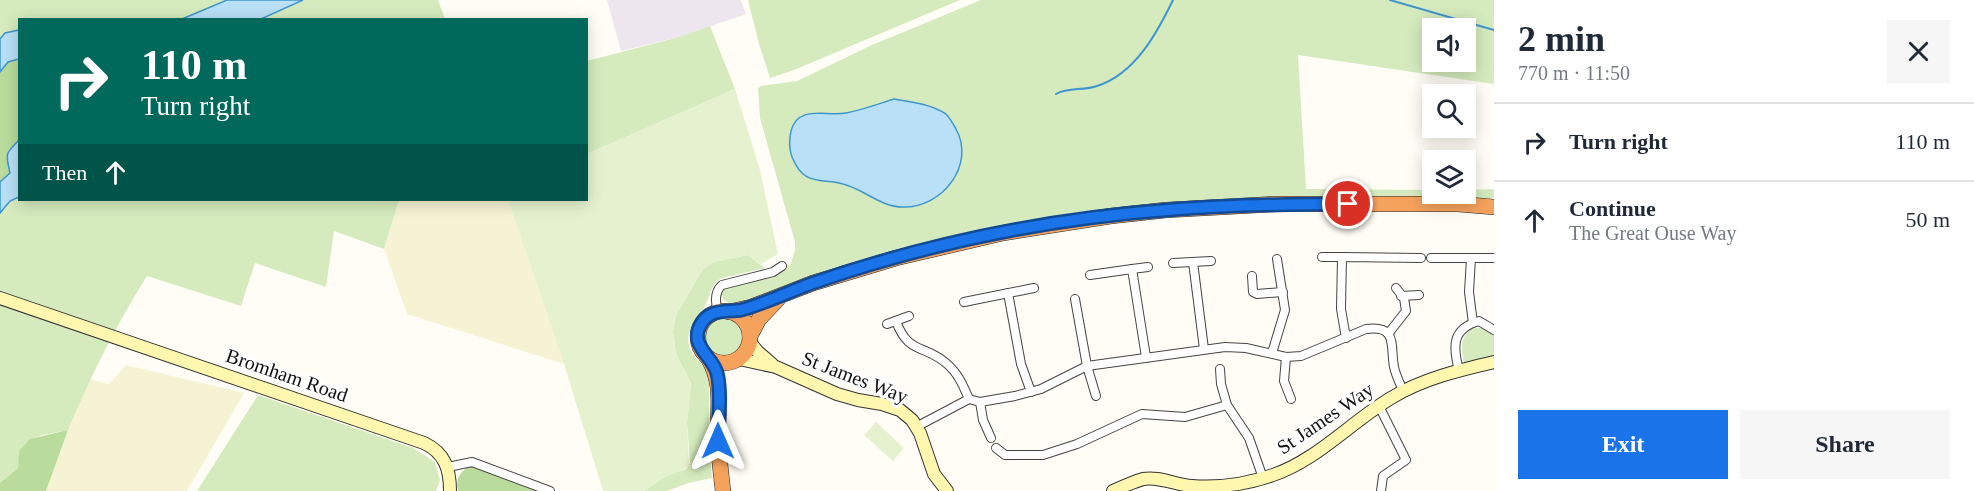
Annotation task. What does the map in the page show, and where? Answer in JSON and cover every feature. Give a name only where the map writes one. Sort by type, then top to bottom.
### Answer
[{"type":"highway","points":[[723,491],[718,441],[717,372],[700,349],[698,332],[703,321],[723,312],[751,307],[846,272],[949,244],[1035,227],[1111,216],[1166,210],[1275,204],[1490,204]]},
{"type":"highway","points":[[719,390],[736,360],[746,351],[759,319],[780,297]]},
{"type":"highway","points":[[723,312],[744,320],[750,339]]},
{"type":"highway","points":[[708,358],[723,363],[736,360]]},
{"type":"street","points":[[1342,256],[1341,309],[1346,338]]},
{"type":"street","points":[[1322,257],[1494,258]]},
{"type":"street","points":[[1471,258],[1469,292],[1473,322]]},
{"type":"street","points":[[1272,353],[1285,310],[1277,259]]},
{"type":"street","points":[[1173,263],[1211,261]]},
{"type":"street","points":[[1193,262],[1204,349]]},
{"type":"street","points":[[723,312],[716,296],[718,288],[773,272],[782,266]]},
{"type":"street","points":[[1090,275],[1148,267]]},
{"type":"street","points":[[1132,269],[1146,357]]},
{"type":"street","points":[[1252,276],[1253,292],[1257,294],[1282,292]]},
{"type":"street","points":[[964,302],[1034,288]]},
{"type":"street","points":[[1388,334],[1406,311],[1404,298],[1399,292],[1419,295]]},
{"type":"street","points":[[1008,293],[1021,364],[1030,392]]},
{"type":"street","name":"Bromham Road","points":[[0,297],[424,443],[435,448],[448,467]]},
{"type":"street","points":[[1075,299],[1087,366],[1096,396]]},
{"type":"street","points":[[909,316],[891,323],[911,346],[939,358],[954,371],[960,378],[969,399]]},
{"type":"street","points":[[1459,371],[1455,350],[1456,338],[1468,324],[1473,322],[1479,321],[1494,330]]},
{"type":"street","points":[[916,427],[969,399],[980,402],[1016,396],[1087,366],[1204,349],[1246,348],[1286,357],[1301,356],[1365,329],[1376,328],[1386,331],[1392,339],[1394,367],[1403,391]]},
{"type":"street","points":[[750,339],[757,351],[776,367]]},
{"type":"street","points":[[1286,357],[1284,381],[1291,399]]},
{"type":"street","points":[[736,360],[776,367]]},
{"type":"street","name":"St James Way","points":[[1113,491],[1144,479],[1190,486],[1232,488],[1263,478],[1304,461],[1403,391],[1436,377],[1494,362]]},
{"type":"street","name":"St James Way","points":[[776,367],[837,394],[882,404],[900,411],[912,420],[920,433],[934,474],[947,491]]},
{"type":"street","points":[[1220,369],[1221,384],[1227,405],[1249,438],[1263,478]]},
{"type":"street","points":[[980,402],[983,420],[991,438]]},
{"type":"street","points":[[996,448],[1005,455],[1043,455],[1077,444],[1142,414],[1185,417],[1227,405]]},
{"type":"street","points":[[1379,406],[1406,460],[1383,476],[1381,491]]},
{"type":"street","points":[[450,491],[448,467],[472,462],[550,491]]},
{"type":"shaded area","points":[[607,0],[741,0],[746,14],[679,37],[621,51]]},
{"type":"shaded area","points":[[399,201],[508,201],[564,364],[407,314],[384,249]]},
{"type":"shaded area","points":[[126,365],[244,393],[187,491],[46,491],[68,430],[90,379],[109,384]]},
{"type":"green space","points":[[0,0],[227,0],[184,18],[18,18],[18,30],[5,33],[0,39]]},
{"type":"green space","points":[[303,0],[438,0],[445,18],[265,18]]},
{"type":"green space","points":[[748,0],[960,0],[770,78]]},
{"type":"green space","points":[[981,0],[1494,0],[1494,84],[1298,55],[1306,189],[1422,190],[1422,200],[1110,210],[732,304],[723,300],[722,294],[719,293],[722,288],[783,268],[787,264],[790,266],[795,250],[795,242],[760,118],[758,88],[797,81],[872,45]]},
{"type":"green space","points":[[710,26],[735,89],[588,154],[588,61],[679,37]]},
{"type":"green space","points":[[18,59],[18,141],[8,151],[10,174],[0,182],[0,72],[8,62]]},
{"type":"green space","points":[[735,89],[760,170],[778,254],[761,264],[747,255],[714,262],[703,269],[675,317],[673,332],[676,354],[691,383],[687,422],[689,466],[666,476],[644,491],[603,491],[564,364],[508,201],[588,201],[588,154]]},
{"type":"green space","points":[[1494,189],[1494,198],[1476,199],[1476,190]]},
{"type":"green space","points":[[18,197],[18,201],[399,201],[384,249],[334,231],[326,287],[255,263],[241,306],[147,276],[104,351],[68,430],[40,436],[27,442],[23,448],[18,468],[0,483],[0,213],[10,201]]},
{"type":"green space","points":[[748,255],[765,268],[718,280],[688,336],[690,349],[709,376],[709,443],[712,478],[688,483],[667,491],[644,491],[666,476],[686,469],[690,463],[687,422],[691,383],[676,354],[673,332],[675,317],[703,269],[714,262]]},
{"type":"green space","points":[[724,316],[739,322],[745,337],[739,352],[724,358],[709,352],[703,337],[709,322]]},
{"type":"green space","points":[[1474,328],[1485,328],[1494,333],[1494,357],[1464,363],[1463,339]]},
{"type":"green space","points":[[258,395],[413,448],[435,462],[440,480],[436,491],[197,491]]},
{"type":"green space","points":[[876,422],[904,448],[893,461],[864,435]]},
{"type":"green space","points":[[68,430],[46,491],[0,491],[0,483],[18,468],[19,451],[30,439]]},
{"type":"green space","points":[[471,466],[539,491],[458,491],[459,476]]},
{"type":"water","points":[[227,0],[303,0],[263,18],[184,18]]},
{"type":"water","points":[[18,30],[18,59],[8,62],[0,72],[0,39],[5,33]]},
{"type":"water","points":[[894,99],[934,108],[946,114],[956,129],[961,143],[962,157],[958,170],[952,182],[931,200],[903,207],[886,204],[847,185],[811,179],[796,166],[790,151],[791,131],[800,117],[814,113],[846,113]]},
{"type":"water","points":[[18,141],[18,197],[10,201],[0,213],[0,182],[10,173],[7,155]]},
{"type":"waterway","points":[[1056,94],[1066,90],[1097,86],[1123,72],[1152,39],[1173,0]]},
{"type":"waterway","points":[[1390,0],[1494,30]]},
{"type":"route","points":[[718,441],[717,372],[698,344],[700,326],[712,314],[751,307],[813,283],[896,258],[1003,233],[1166,210],[1275,204],[1348,204]]}]
